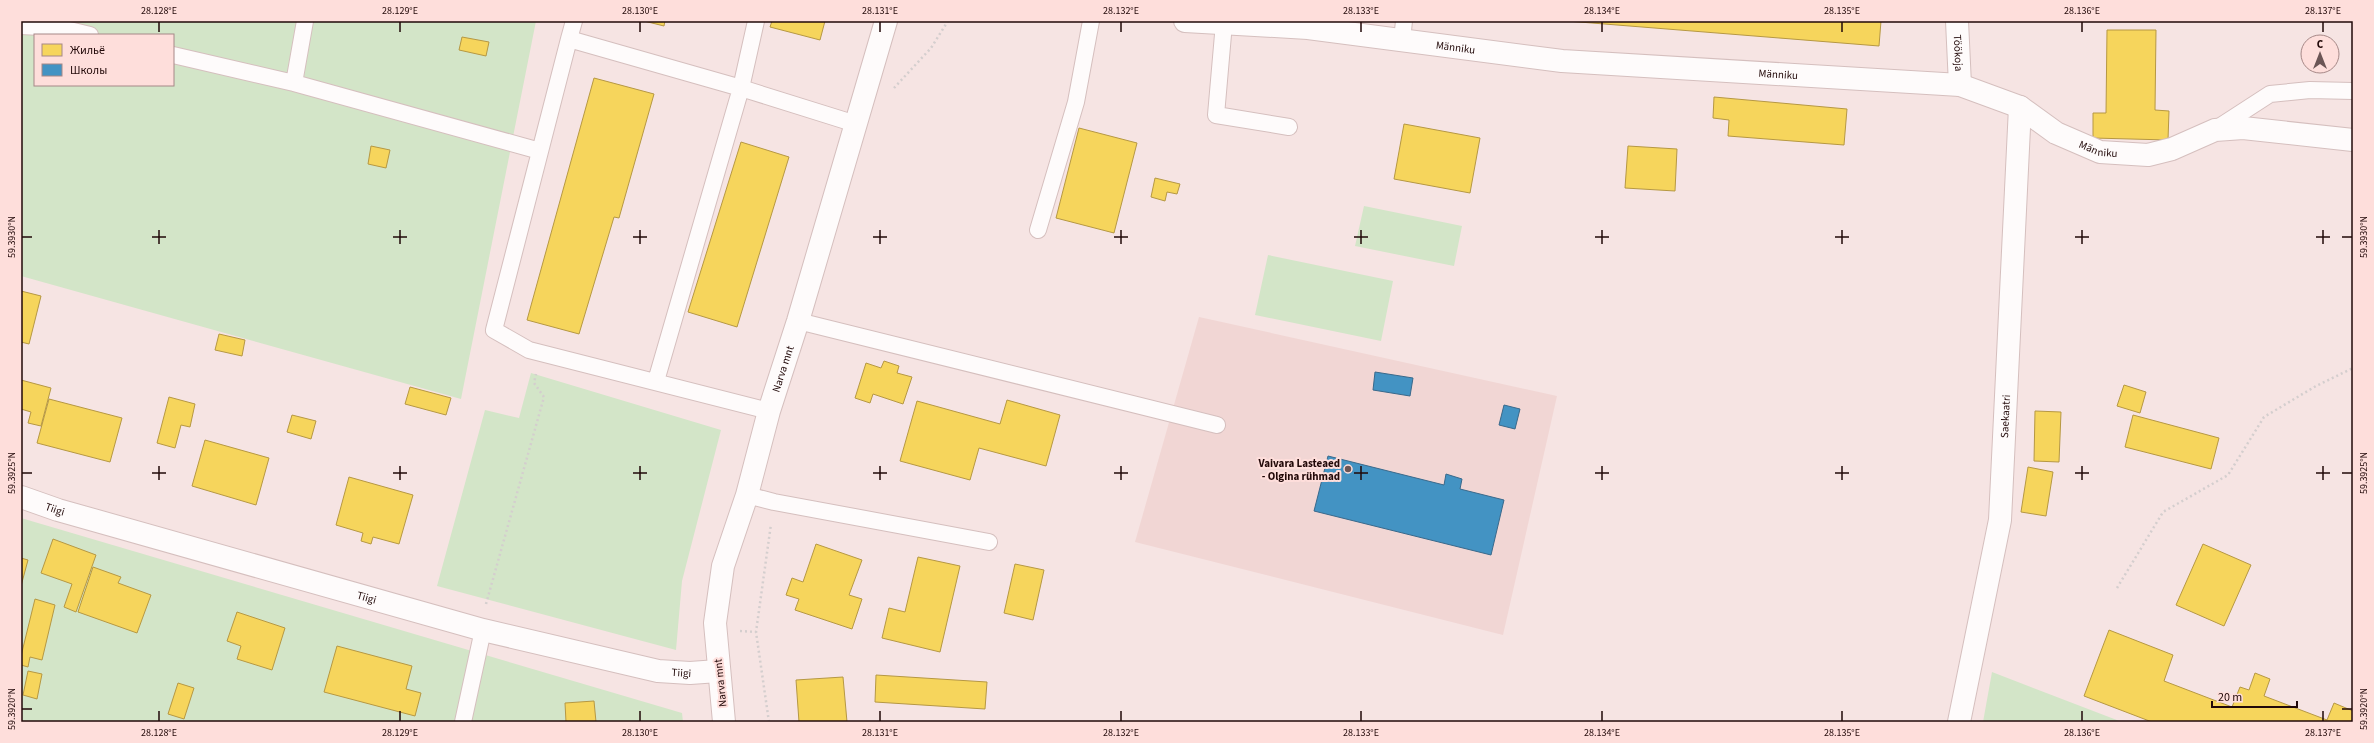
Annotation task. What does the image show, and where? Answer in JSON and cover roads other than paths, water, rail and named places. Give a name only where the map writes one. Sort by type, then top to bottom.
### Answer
[{"type":"street","name":"Narva mnt","points":[[724,722],[718,671],[715,623],[723,566],[747,495],[769,411],[798,321],[886,21]]},
{"type":"street","name":"Männiku","points":[[1185,21],[1308,28],[1403,31],[1562,61],[1960,85],[2020,107],[2056,133],[2100,152],[2148,155],[2172,149],[2215,130],[2243,128],[2353,140]]},
{"type":"street","name":"Töökoja","points":[[1956,21],[1960,85]]},
{"type":"street","name":"Saekaatri","points":[[1959,722],[2000,520],[2020,107]]},
{"type":"street","name":"Tiigi","points":[[21,497],[73,515],[481,630],[658,671],[690,673],[718,671]]},
{"type":"lane","points":[[294,83],[305,21]]},
{"type":"lane","points":[[574,21],[494,330],[529,350],[656,381],[769,411]]},
{"type":"lane","points":[[656,381],[741,88],[756,21]]},
{"type":"lane","points":[[1038,230],[1076,102],[1091,21]]},
{"type":"lane","points":[[1224,23],[1216,115],[1289,127]]},
{"type":"lane","points":[[21,26],[62,25],[87,34]]},
{"type":"lane","points":[[569,39],[741,88],[856,124]]},
{"type":"lane","points":[[174,55],[294,83],[540,151]]},
{"type":"lane","points":[[2215,130],[2270,94],[2310,90],[2353,91]]},
{"type":"lane","points":[[798,321],[1217,425]]},
{"type":"lane","points":[[747,495],[774,502],[989,542]]},
{"type":"lane","points":[[463,722],[481,630]]},
{"type":"place","name":"Vaivara Lasteaed - Olgina rühmad","points":[[1348,469]]}]
